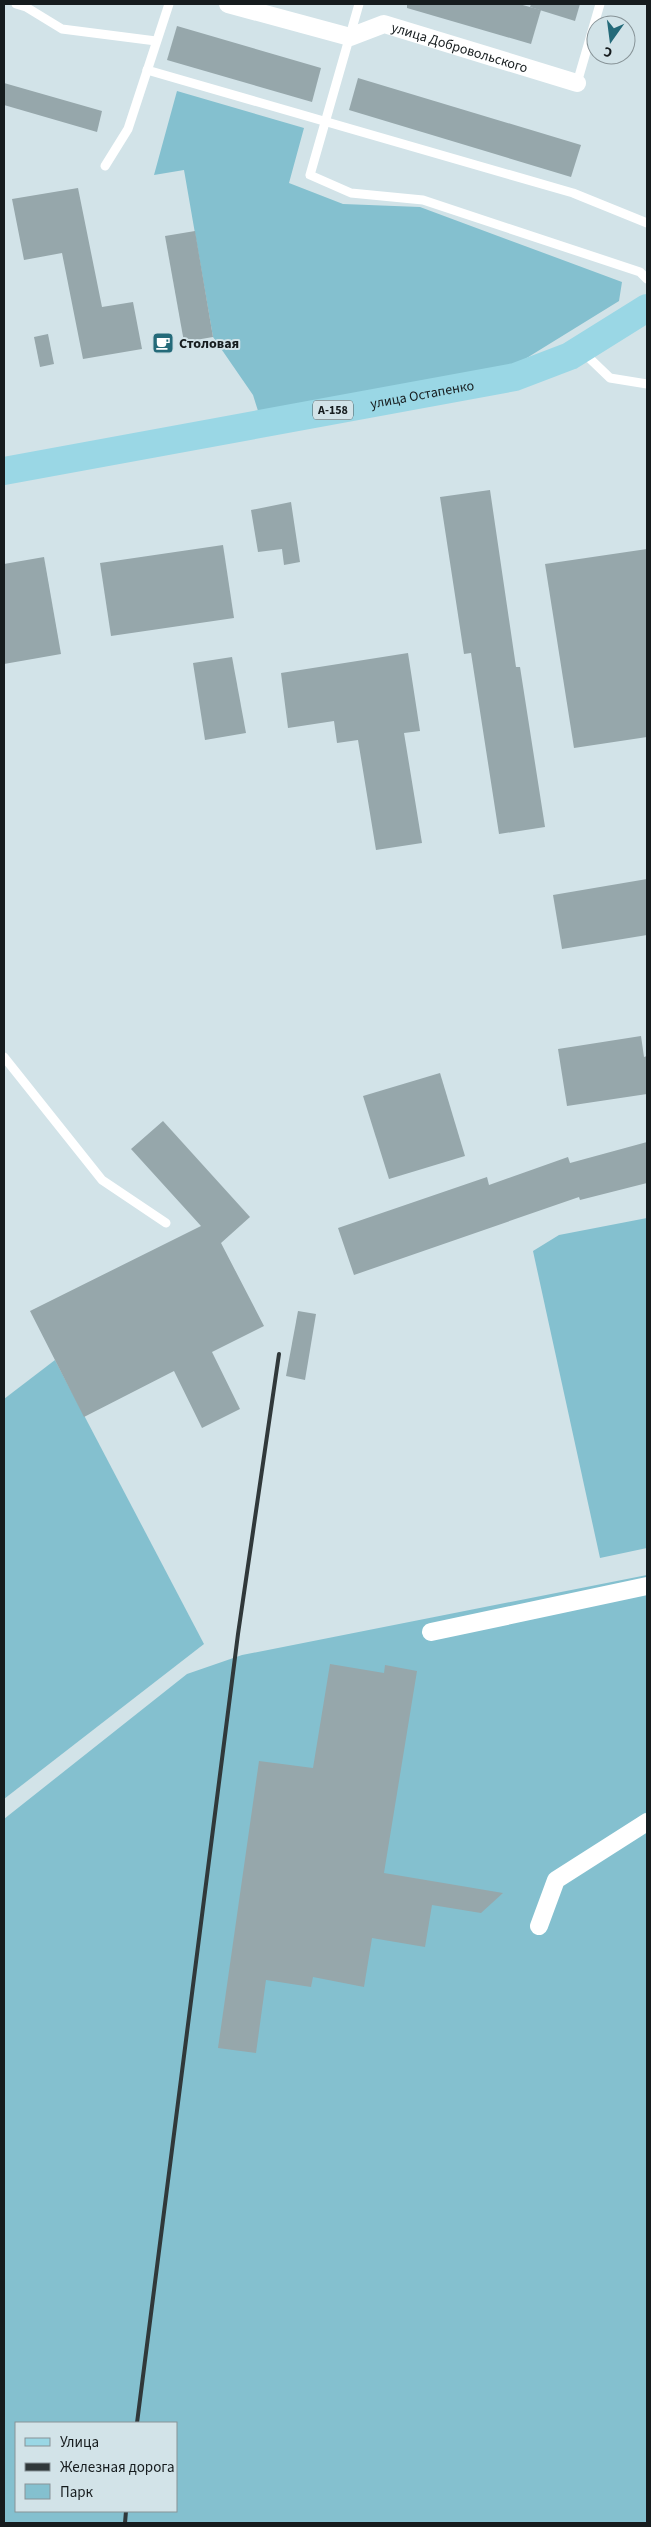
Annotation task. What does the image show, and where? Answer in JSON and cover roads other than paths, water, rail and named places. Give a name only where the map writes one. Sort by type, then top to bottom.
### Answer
[{"type":"main road","name":"улица Остапенко","points":[[4,471],[515,377],[581,350],[647,308]]},
{"type":"street","points":[[228,4],[350,37]]},
{"type":"street","name":"улица Добровольского","points":[[350,37],[384,24],[577,84]]},
{"type":"street","points":[[431,1632],[647,1586]]},
{"type":"street","points":[[539,1926],[556,1880],[647,1822]]},
{"type":"lane","points":[[16,4],[26,7],[62,29],[156,41]]},
{"type":"lane","points":[[105,166],[128,129],[169,4]]},
{"type":"lane","points":[[359,4],[310,175],[351,193],[423,200],[640,272],[647,279]]},
{"type":"lane","points":[[577,84],[600,4]]},
{"type":"lane","points":[[147,70],[573,193],[647,223]]},
{"type":"lane","points":[[581,350],[610,378],[647,384]]},
{"type":"lane","points":[[4,1056],[102,1180],[166,1223]]},
{"type":"railway","points":[[137,2422],[238,1634],[279,1354]]},
{"type":"railway","points":[[125,2523],[126,2512]]},
{"type":"place","name":"Столовая","points":[[163,343]]}]
